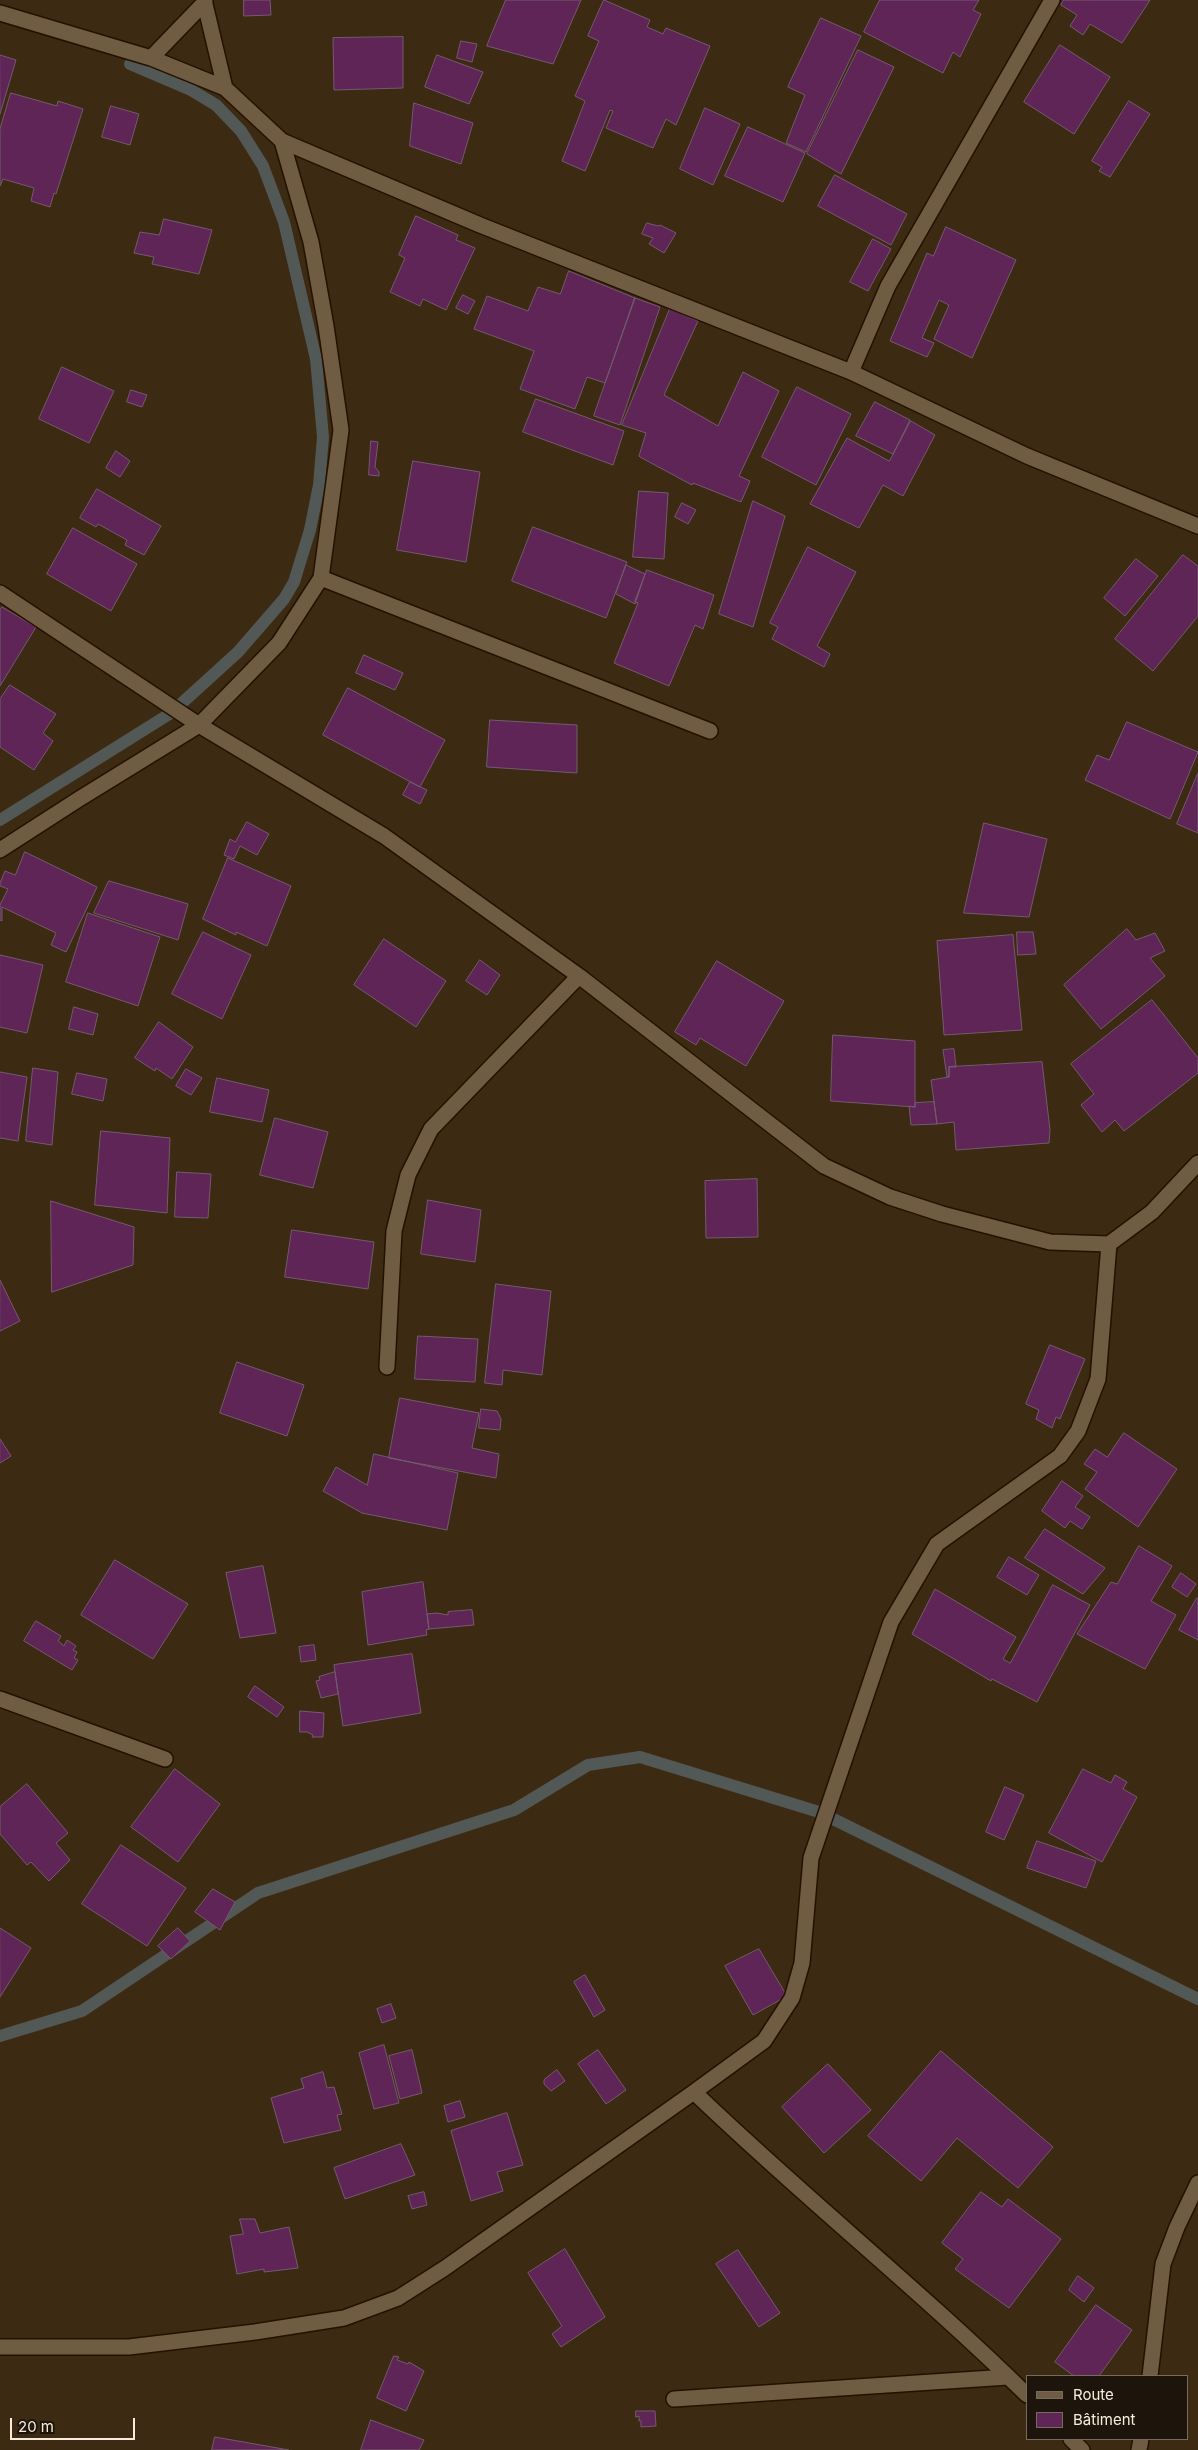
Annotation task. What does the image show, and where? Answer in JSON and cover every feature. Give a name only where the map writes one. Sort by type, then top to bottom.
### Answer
[{"type":"street","points":[[851,372],[888,286],[1052,0]]},
{"type":"street","points":[[152,58],[205,1]]},
{"type":"street","points":[[205,1],[225,88]]},
{"type":"street","points":[[0,13],[152,58],[225,88],[282,141],[480,224],[851,372],[1027,456],[1198,526]]},
{"type":"street","points":[[0,850],[199,725],[279,643],[321,578],[341,430],[326,326],[311,242],[282,141]]},
{"type":"street","points":[[321,578],[710,731]]},
{"type":"street","points":[[0,593],[199,725],[384,836],[579,976],[824,1166],[890,1197],[942,1214],[1050,1242],[1109,1244],[1152,1212],[1198,1163]]},
{"type":"street","points":[[387,1367],[394,1231],[408,1175],[431,1128],[579,976]]},
{"type":"street","points":[[0,2347],[129,2348],[255,2332],[344,2318],[398,2298],[445,2268],[764,2041],[792,1998],[802,1963],[811,1858],[891,1622],[937,1544],[1060,1456],[1078,1431],[1098,1379],[1109,1244]]},
{"type":"street","points":[[0,1699],[164,1759]]},
{"type":"street","points":[[694,2092],[814,2204],[903,2280],[1026,2394]]},
{"type":"street","points":[[1150,2375],[1163,2264],[1177,2227],[1198,2183]]},
{"type":"street","points":[[674,2399],[1008,2377]]},
{"type":"street","points":[[1072,2440],[1082,2450]]},
{"type":"building","points":[[244,0],[270,0],[271,15],[244,16]]},
{"type":"building","points":[[506,0],[581,0],[553,64],[487,46]]},
{"type":"building","points":[[604,0],[650,20],[647,27],[663,34],[666,28],[710,46],[676,125],[666,119],[653,148],[606,128],[613,111],[610,110],[585,171],[562,161],[585,101],[575,96],[599,41],[588,36]]},
{"type":"building","points":[[880,0],[979,0],[973,10],[981,14],[960,57],[953,52],[943,73],[864,32]]},
{"type":"building","points":[[1064,0],[1150,0],[1122,43],[1090,24],[1083,35],[1070,26],[1077,15],[1061,5]]},
{"type":"building","points":[[821,18],[861,36],[806,152],[786,143],[805,95],[788,87]]},
{"type":"building","points":[[403,37],[403,88],[334,90],[333,38]]},
{"type":"building","points":[[461,41],[477,44],[472,62],[457,58]]},
{"type":"building","points":[[1060,45],[1110,77],[1074,134],[1024,102]]},
{"type":"building","points":[[858,50],[894,67],[841,174],[807,154]]},
{"type":"building","points":[[0,55],[16,60],[0,114]]},
{"type":"building","points":[[437,55],[483,72],[469,104],[425,87]]},
{"type":"building","points":[[11,93],[57,106],[58,101],[83,109],[56,194],[54,193],[50,207],[31,201],[34,188],[3,179],[0,186],[0,129]]},
{"type":"building","points":[[1129,101],[1150,114],[1110,177],[1099,171],[1102,167],[1092,161]]},
{"type":"building","points":[[414,103],[473,123],[461,164],[410,146]]},
{"type":"building","points":[[111,106],[139,114],[130,145],[102,137]]},
{"type":"building","points":[[705,108],[740,124],[713,185],[680,169]]},
{"type":"building","points":[[748,127],[805,153],[783,202],[725,176]]},
{"type":"building","points":[[835,175],[907,214],[891,245],[818,206]]},
{"type":"building","points":[[416,216],[458,235],[456,240],[475,248],[446,310],[423,299],[420,306],[390,292],[405,258],[399,255]]},
{"type":"building","points":[[164,219],[212,230],[199,274],[152,264],[154,257],[134,253],[140,232],[159,235]]},
{"type":"building","points":[[647,223],[660,225],[676,233],[664,253],[649,244],[653,238],[642,234]]},
{"type":"building","points":[[946,227],[1016,260],[972,358],[934,339],[949,305],[939,300],[922,338],[934,343],[927,357],[890,341],[927,253],[933,256]]},
{"type":"building","points":[[873,239],[891,249],[868,291],[850,282]]},
{"type":"building","points":[[569,271],[635,298],[605,383],[587,377],[575,409],[520,389],[534,351],[474,329],[487,296],[528,311],[538,287],[560,294]]},
{"type":"building","points":[[463,295],[475,301],[468,314],[456,308]]},
{"type":"building","points":[[635,298],[660,307],[620,425],[594,416]]},
{"type":"building","points":[[670,309],[698,321],[664,395],[718,426],[743,372],[779,391],[739,476],[750,481],[741,502],[693,483],[692,485],[640,457],[646,433],[622,425]]},
{"type":"building","points":[[62,367],[114,391],[89,443],[39,419]]},
{"type":"building","points":[[797,387],[851,414],[816,485],[762,457]]},
{"type":"building","points":[[131,390],[147,395],[142,407],[127,402]]},
{"type":"building","points":[[536,399],[624,431],[613,465],[523,432]]},
{"type":"building","points":[[875,402],[910,420],[893,454],[856,436]]},
{"type":"building","points":[[911,421],[935,435],[903,496],[883,485],[859,528],[810,504],[847,438],[889,461]]},
{"type":"building","points":[[371,441],[378,442],[375,467],[379,472],[379,476],[369,475]]},
{"type":"building","points":[[116,451],[130,461],[120,477],[106,468]]},
{"type":"building","points":[[413,461],[480,472],[466,562],[397,550]]},
{"type":"building","points":[[97,489],[161,526],[144,555],[125,545],[127,540],[98,524],[96,527],[80,518]]},
{"type":"building","points":[[639,491],[668,493],[664,559],[633,557]]},
{"type":"building","points":[[753,501],[785,516],[753,627],[719,614]]},
{"type":"building","points":[[682,503],[696,510],[688,524],[675,517]]},
{"type":"building","points":[[533,527],[627,562],[606,618],[512,581]]},
{"type":"building","points":[[73,528],[137,564],[111,611],[47,574]]},
{"type":"building","points":[[808,547],[856,572],[817,646],[830,654],[824,667],[772,639],[778,627],[770,623]]},
{"type":"building","points":[[1183,555],[1198,566],[1198,616],[1153,671],[1115,639]]},
{"type":"building","points":[[1136,559],[1158,576],[1125,616],[1104,598]]},
{"type":"building","points":[[626,565],[645,574],[635,604],[616,594]]},
{"type":"building","points":[[647,570],[714,595],[703,629],[695,625],[669,686],[614,663],[638,603],[635,602]]},
{"type":"building","points":[[2,607],[36,627],[0,686],[0,610]]},
{"type":"building","points":[[364,655],[403,673],[395,690],[356,673]]},
{"type":"building","points":[[10,685],[56,714],[43,733],[53,741],[34,770],[0,747],[0,699]]},
{"type":"building","points":[[348,688],[445,740],[420,787],[323,735]]},
{"type":"building","points":[[490,720],[577,725],[577,773],[487,767]]},
{"type":"building","points":[[1127,722],[1198,752],[1170,819],[1085,780],[1097,755],[1109,760]]},
{"type":"building","points":[[1198,773],[1198,833],[1177,824]]},
{"type":"building","points":[[410,782],[427,790],[420,804],[403,795]]},
{"type":"building","points":[[247,822],[269,834],[257,855],[240,846],[234,859],[224,855],[230,839],[235,842]]},
{"type":"building","points":[[984,823],[1047,839],[1029,917],[964,913]]},
{"type":"building","points":[[25,852],[97,887],[66,952],[51,945],[56,933],[2,907],[2,921],[0,920],[0,905],[8,889],[0,886],[0,883],[5,871],[15,875]]},
{"type":"building","points":[[228,858],[291,886],[267,946],[236,932],[236,935],[203,919]]},
{"type":"building","points":[[109,881],[188,904],[178,940],[94,913]]},
{"type":"building","points":[[88,913],[160,937],[138,1006],[66,982]]},
{"type":"building","points":[[1127,929],[1136,940],[1155,933],[1165,951],[1150,958],[1165,976],[1101,1029],[1064,985]]},
{"type":"building","points":[[203,932],[251,955],[222,1019],[172,994]]},
{"type":"building","points":[[1017,932],[1033,932],[1036,954],[1018,955]]},
{"type":"building","points":[[1013,935],[1022,1030],[944,1035],[937,941]]},
{"type":"building","points":[[384,939],[446,981],[416,1027],[354,985]]},
{"type":"building","points":[[0,955],[43,965],[27,1033],[0,1027]]},
{"type":"building","points":[[480,960],[500,975],[487,995],[466,981]]},
{"type":"building","points":[[717,961],[784,1001],[746,1066],[700,1038],[696,1045],[675,1032]]},
{"type":"building","points":[[1152,1000],[1198,1058],[1198,1073],[1124,1131],[1115,1120],[1102,1132],[1081,1105],[1094,1094],[1071,1064]]},
{"type":"building","points":[[74,1007],[98,1014],[93,1035],[69,1029]]},
{"type":"building","points":[[159,1022],[193,1047],[172,1079],[156,1068],[155,1071],[135,1058]]},
{"type":"building","points":[[833,1035],[915,1041],[915,1107],[831,1101]]},
{"type":"building","points":[[954,1049],[956,1067],[949,1067],[949,1077],[947,1077],[943,1050]]},
{"type":"building","points":[[1042,1062],[1050,1130],[1049,1143],[956,1150],[954,1122],[937,1124],[931,1080],[949,1077],[949,1067]]},
{"type":"building","points":[[33,1068],[58,1072],[52,1145],[26,1141]]},
{"type":"building","points":[[186,1069],[202,1078],[191,1095],[176,1086]]},
{"type":"building","points":[[0,1072],[27,1077],[18,1141],[0,1138]]},
{"type":"building","points":[[77,1073],[107,1079],[103,1101],[72,1094]]},
{"type":"building","points":[[217,1078],[269,1090],[262,1122],[210,1112]]},
{"type":"building","points":[[934,1102],[937,1124],[911,1125],[909,1106],[915,1107],[915,1103]]},
{"type":"building","points":[[275,1118],[328,1132],[313,1188],[260,1175]]},
{"type":"building","points":[[101,1131],[170,1138],[167,1213],[95,1205]]},
{"type":"building","points":[[177,1172],[211,1174],[208,1218],[175,1217]]},
{"type":"building","points":[[757,1179],[758,1237],[706,1238],[705,1181]]},
{"type":"building","points":[[428,1200],[481,1210],[475,1262],[421,1254]]},
{"type":"building","points":[[51,1201],[134,1227],[133,1265],[52,1292]]},
{"type":"building","points":[[292,1230],[374,1242],[368,1289],[285,1277]]},
{"type":"building","points":[[0,1280],[20,1321],[0,1331]]},
{"type":"building","points":[[496,1284],[551,1291],[542,1375],[503,1370],[502,1385],[485,1383]]},
{"type":"building","points":[[418,1336],[478,1339],[475,1382],[415,1379]]},
{"type":"building","points":[[1050,1345],[1085,1359],[1060,1419],[1056,1417],[1052,1428],[1036,1419],[1039,1410],[1026,1404]]},
{"type":"building","points":[[237,1362],[304,1385],[287,1436],[220,1413]]},
{"type":"building","points":[[400,1398],[479,1413],[472,1448],[499,1454],[496,1478],[389,1458]]},
{"type":"building","points":[[481,1409],[497,1411],[501,1419],[500,1430],[479,1428]]},
{"type":"building","points":[[1124,1433],[1177,1469],[1138,1527],[1085,1489],[1097,1472],[1084,1464],[1095,1449],[1107,1457]]},
{"type":"building","points":[[0,1439],[11,1456],[0,1463]]},
{"type":"building","points":[[374,1454],[458,1473],[447,1530],[362,1513],[323,1491],[336,1467],[367,1485]]},
{"type":"building","points":[[1062,1481],[1083,1496],[1075,1507],[1090,1517],[1082,1529],[1070,1521],[1065,1528],[1042,1511]]},
{"type":"building","points":[[1045,1529],[1105,1568],[1083,1594],[1025,1558]]},
{"type":"building","points":[[1139,1546],[1172,1566],[1151,1601],[1176,1615],[1145,1669],[1077,1634],[1111,1582],[1117,1584]]},
{"type":"building","points":[[1009,1557],[1039,1575],[1027,1595],[997,1577]]},
{"type":"building","points":[[115,1560],[188,1604],[153,1659],[81,1615]]},
{"type":"building","points":[[263,1566],[276,1633],[240,1638],[226,1573]]},
{"type":"building","points":[[1181,1573],[1196,1584],[1187,1597],[1172,1587]]},
{"type":"building","points":[[423,1582],[429,1629],[426,1630],[427,1635],[368,1645],[362,1592]]},
{"type":"building","points":[[1053,1585],[1090,1605],[1037,1702],[992,1679],[991,1681],[912,1634],[935,1589],[1016,1637],[1003,1659],[1010,1663]]},
{"type":"building","points":[[1198,1598],[1198,1640],[1179,1630]]},
{"type":"building","points":[[472,1610],[474,1625],[429,1629],[427,1614],[448,1615],[448,1612]]},
{"type":"building","points":[[36,1621],[61,1636],[58,1641],[64,1646],[67,1640],[76,1646],[73,1650],[77,1652],[74,1658],[78,1660],[72,1670],[24,1641]]},
{"type":"building","points":[[314,1645],[316,1660],[301,1662],[299,1647]]},
{"type":"building","points":[[412,1654],[421,1713],[343,1726],[334,1665]]},
{"type":"building","points":[[335,1672],[338,1694],[321,1698],[316,1681],[320,1680],[319,1677]]},
{"type":"building","points":[[255,1686],[284,1707],[277,1717],[248,1697]]},
{"type":"building","points":[[300,1711],[324,1713],[323,1737],[312,1737],[313,1735],[307,1732],[300,1732]]},
{"type":"building","points":[[175,1769],[220,1804],[178,1862],[131,1827]]},
{"type":"building","points":[[1083,1769],[1111,1783],[1115,1775],[1127,1782],[1123,1789],[1137,1797],[1102,1862],[1049,1833]]},
{"type":"building","points":[[27,1784],[68,1833],[56,1843],[70,1860],[49,1881],[31,1862],[27,1865],[0,1834],[0,1807]]},
{"type":"building","points":[[1005,1787],[1024,1795],[1004,1840],[986,1832]]},
{"type":"building","points":[[1037,1841],[1096,1861],[1086,1888],[1027,1868]]},
{"type":"building","points":[[121,1845],[186,1888],[147,1946],[82,1904]]},
{"type":"building","points":[[213,1889],[235,1902],[220,1930],[195,1912]]},
{"type":"building","points":[[0,1928],[31,1948],[0,1997]]},
{"type":"building","points":[[178,1928],[190,1941],[171,1959],[158,1946]]},
{"type":"building","points":[[759,1949],[787,1996],[753,2015],[725,1966]]},
{"type":"building","points":[[585,1975],[605,2010],[594,2017],[574,1982]]},
{"type":"building","points":[[391,2004],[396,2018],[382,2023],[377,2009]]},
{"type":"building","points":[[384,2045],[399,2103],[374,2109],[359,2053]]},
{"type":"building","points":[[412,2050],[422,2093],[400,2099],[389,2056]]},
{"type":"building","points":[[598,2050],[626,2090],[606,2104],[578,2064]]},
{"type":"building","points":[[941,2051],[1053,2147],[1018,2188],[957,2138],[921,2181],[868,2136]]},
{"type":"building","points":[[828,2064],[871,2110],[824,2153],[782,2107]]},
{"type":"building","points":[[557,2070],[565,2081],[551,2091],[544,2084],[544,2080]]},
{"type":"building","points":[[323,2072],[327,2088],[334,2087],[342,2114],[337,2115],[341,2130],[284,2143],[271,2098],[304,2088],[301,2079]]},
{"type":"building","points":[[460,2101],[465,2117],[448,2122],[444,2106]]},
{"type":"building","points":[[507,2113],[523,2165],[497,2172],[503,2191],[471,2201],[451,2131]]},
{"type":"building","points":[[401,2144],[415,2175],[345,2199],[334,2168]]},
{"type":"building","points":[[424,2192],[427,2205],[412,2209],[408,2196]]},
{"type":"building","points":[[981,2192],[1002,2207],[1008,2199],[1061,2239],[1009,2308],[955,2269],[963,2259],[942,2243]]},
{"type":"building","points":[[240,2219],[255,2219],[260,2233],[289,2227],[298,2268],[264,2272],[264,2269],[237,2274],[230,2236],[243,2234]]},
{"type":"building","points":[[565,2249],[605,2317],[561,2347],[552,2334],[562,2326],[528,2273]]},
{"type":"building","points":[[738,2250],[780,2313],[759,2327],[716,2264]]},
{"type":"building","points":[[1078,2276],[1094,2288],[1084,2302],[1069,2290]]},
{"type":"building","points":[[1096,2305],[1132,2330],[1100,2375],[1073,2375],[1055,2362]]},
{"type":"building","points":[[394,2356],[399,2357],[397,2360],[408,2364],[409,2362],[424,2371],[406,2411],[377,2398]]},
{"type":"building","points":[[636,2411],[655,2411],[656,2426],[641,2427],[639,2416],[636,2417]]},
{"type":"building","points":[[371,2420],[424,2440],[419,2450],[361,2450]]},
{"type":"building","points":[[215,2437],[289,2450],[212,2450]]},
{"type":"waterway","points":[[0,820],[171,713],[238,652],[284,599],[294,582],[310,530],[319,485],[323,437],[316,359],[284,222],[263,166],[241,131],[216,105],[191,90],[130,64]]},
{"type":"waterway","points":[[0,2036],[82,2011],[258,1893],[514,1810],[588,1765],[640,1757],[819,1812],[1198,1999]]}]
